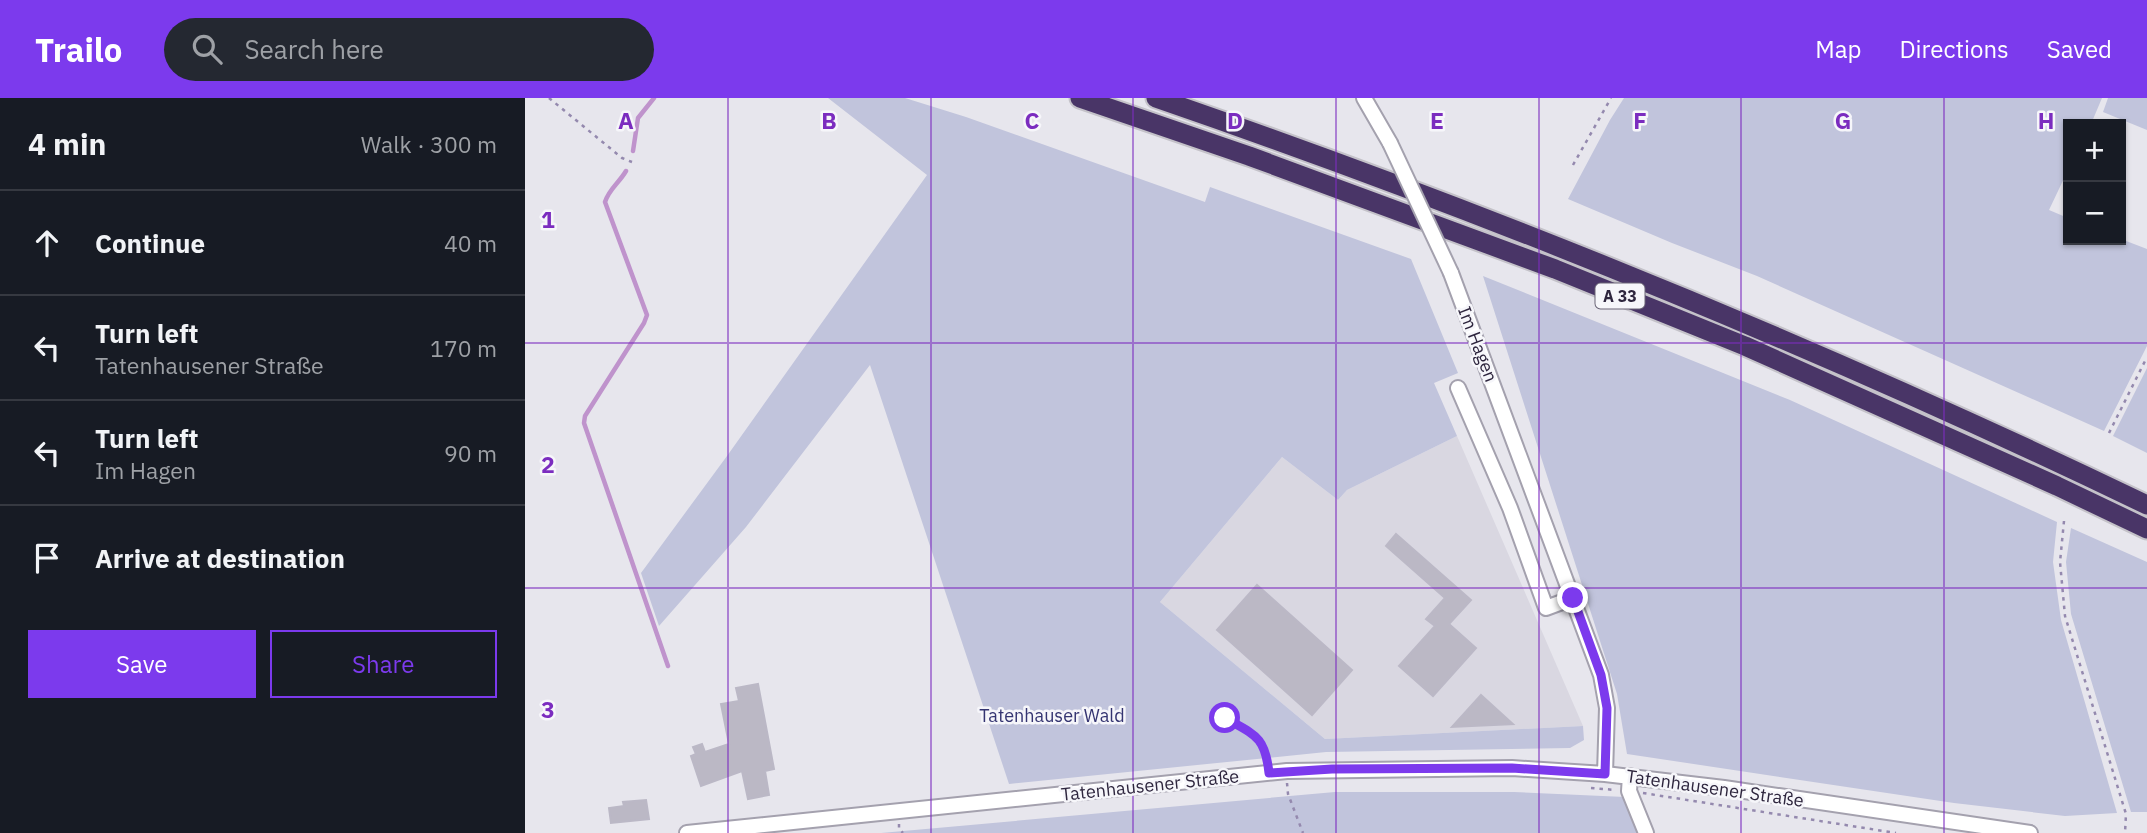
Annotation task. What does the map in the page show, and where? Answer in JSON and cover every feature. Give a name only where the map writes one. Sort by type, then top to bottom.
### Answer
[{"type":"highway","name":"A 33","points":[[1080,98],[1249,156],[1567,274],[1745,346],[2147,529]]},
{"type":"highway","name":"A 33","points":[[1156,98],[1261,134],[1662,290],[1931,405],[2147,505]]},
{"type":"street","name":"Im Hagen","points":[[1364,98],[1390,143],[1451,274],[1601,675],[1607,708],[1605,774]]},
{"type":"street","name":"Im Hagen","points":[[1458,388],[1510,508],[1546,608],[1573,598]]},
{"type":"street","name":"Tatenhausener Straße","points":[[687,833],[1269,773],[1332,769],[1512,768],[1605,774],[1629,784],[1724,788],[2030,833]]},
{"type":"street","points":[[1629,784],[1646,833]]},
{"type":"path","points":[[549,98],[622,158],[632,162]]},
{"type":"path","points":[[1573,166],[1611,98]]},
{"type":"path","points":[[2109,433],[2147,357]]},
{"type":"path","points":[[2064,520],[2060,562],[2065,616],[2126,814],[2125,833]]},
{"type":"path","points":[[1225,718],[1254,734],[1263,744],[1269,773]]},
{"type":"path","points":[[1587,788],[1629,784],[1896,833]]},
{"type":"path","points":[[1288,794],[1303,833]]},
{"type":"path","points":[[899,829],[903,833]]},
{"type":"shaded area","points":[[1457,436],[1583,726],[1325,739],[1160,602],[1282,457],[1338,500],[1347,490]]},
{"type":"green space","name":"Tatenhauser Wald","points":[[828,98],[905,98],[1205,202],[1210,187],[1411,259],[1458,373],[1434,383],[1457,436],[1347,490],[1338,500],[1282,457],[1160,602],[1325,739],[1583,726],[1584,740],[1570,748],[1326,752],[1009,784],[870,365],[746,527],[659,626],[641,573],[927,175]]},
{"type":"green space","points":[[1624,98],[2102,98],[2093,119],[2063,119],[2063,181],[2049,210],[2063,216],[2063,245],[2126,245],[2126,241],[2147,249],[2147,346],[2104,431],[1757,276],[1568,199]]},
{"type":"green space","points":[[2108,98],[2147,98],[2147,130],[2126,121],[2126,119],[2103,112]]},
{"type":"green space","points":[[1483,276],[1790,400],[2057,522],[2053,562],[2061,620],[2117,813],[2065,816],[1954,803],[1627,754],[1617,694]]},
{"type":"green space","points":[[2147,368],[2147,453],[2113,436]]},
{"type":"green space","points":[[2071,528],[2147,562],[2147,812],[2131,812],[2071,614],[2066,562]]},
{"type":"green space","points":[[1335,792],[1514,792],[1625,797],[1640,833],[881,833]]},
{"type":"building","points":[[1396,534],[1471,600],[1449,624],[1476,648],[1433,696],[1399,666],[1435,626],[1426,619],[1445,598],[1386,546]]},
{"type":"building","points":[[1257,585],[1352,670],[1312,715],[1217,630]]},
{"type":"building","points":[[758,684],[774,769],[765,771],[769,795],[748,799],[742,771],[701,786],[691,756],[696,754],[693,747],[702,744],[705,752],[729,744],[721,704],[739,701],[736,688]]},
{"type":"building","points":[[1481,695],[1513,724],[1452,727]]},
{"type":"building","points":[[646,800],[649,819],[611,823],[609,808],[624,806],[623,802]]},
{"type":"waterway","points":[[633,151],[638,118],[654,98]]},
{"type":"waterway","points":[[626,171],[605,202],[647,315],[585,416],[584,423],[668,666]]},
{"type":"route","points":[[1225,718],[1254,734],[1263,744],[1269,773],[1332,769],[1512,768],[1605,774],[1607,708],[1601,675],[1573,598]]}]
